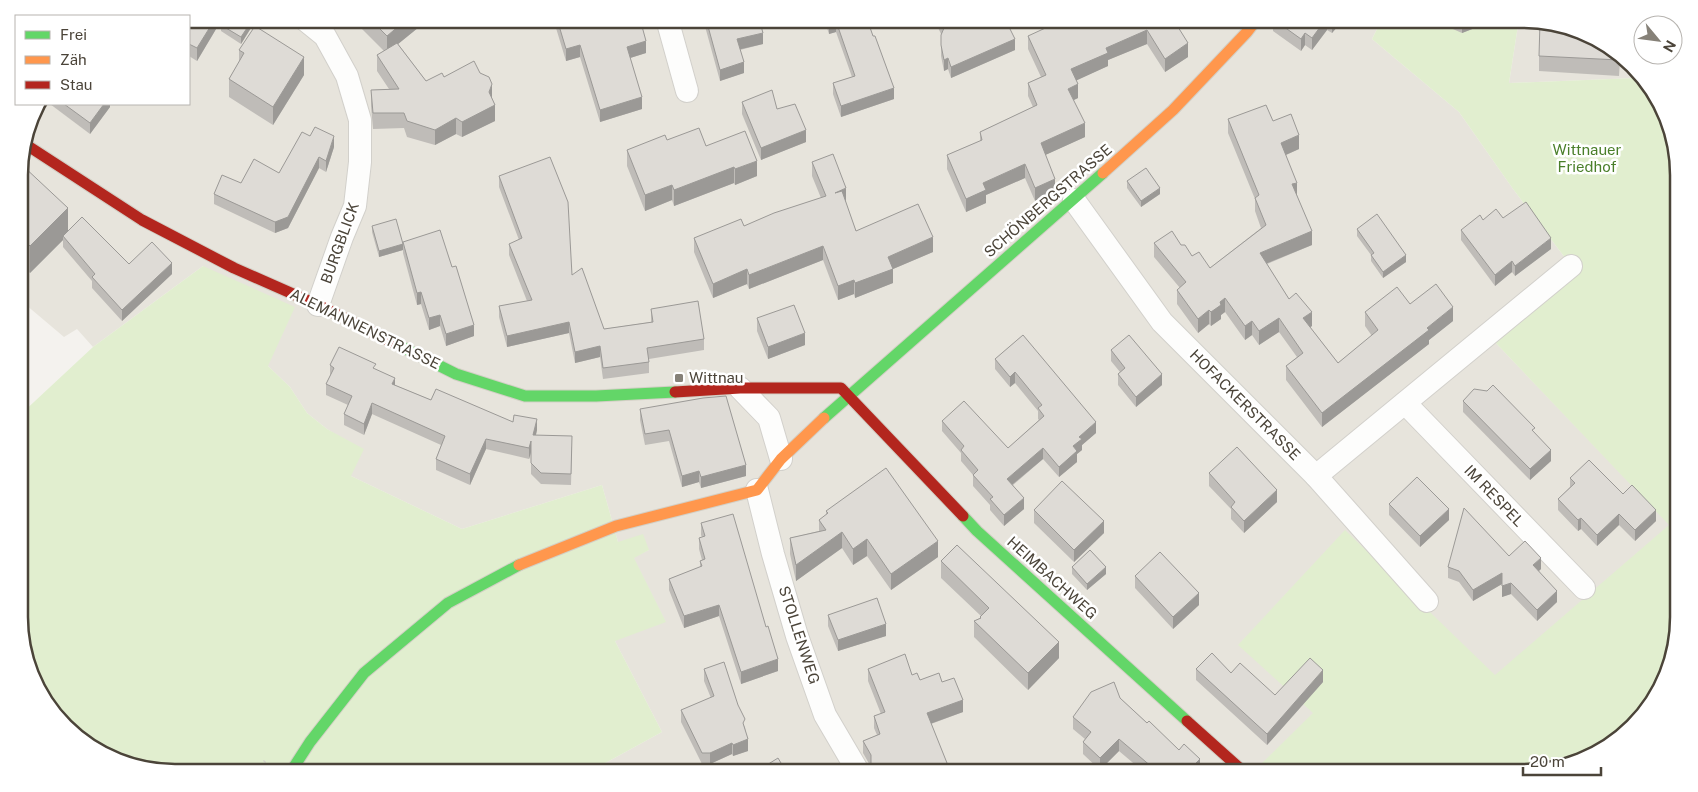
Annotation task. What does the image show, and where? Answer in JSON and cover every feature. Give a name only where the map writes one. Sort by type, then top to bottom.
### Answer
[{"type":"street","name":"BURGBLICK","points":[[316,28],[326,36],[348,76],[360,120],[360,162],[355,206],[318,304]]},
{"type":"street","points":[[670,28],[687,91]]},
{"type":"street","name":"SCHÖNBERGSTRASSE","points":[[757,490],[781,459],[849,395],[1074,200],[1172,110],[1250,28]]},
{"type":"street","name":"ALEMANNENSTRASSE","points":[[31,148],[142,220],[234,268],[318,304],[456,374],[525,396],[596,396],[740,388],[841,388],[849,395]]},
{"type":"street","name":"HOFACKERSTRASSE","points":[[1074,200],[1162,322],[1316,476],[1427,601]]},
{"type":"street","points":[[1316,476],[1571,266]]},
{"type":"street","points":[[740,388],[769,418],[781,459]]},
{"type":"street","name":"HEIMBACHWEG","points":[[849,395],[977,530],[1235,764]]},
{"type":"street","name":"IM RESPEL","points":[[1405,403],[1584,588]]},
{"type":"street","points":[[296,764],[310,742],[364,673],[448,603],[528,560],[616,526],[757,490]]},
{"type":"street","name":"STOLLENWEG","points":[[757,490],[786,599],[825,715],[854,764]]},
{"type":"shaded area","name":"Wittnau","points":[[190,28],[1378,28],[1372,39],[1459,112],[1513,189],[1575,271],[1492,339],[1670,525],[1495,676],[1345,531],[1314,713],[1262,764],[603,764],[662,732],[615,641],[634,557],[649,550],[618,542],[602,485],[462,529],[351,476],[343,439],[307,413],[290,387],[268,366],[203,266],[93,347],[77,329],[64,337],[28,307],[28,165],[33,137],[39,118],[46,105],[190,105]]},
{"type":"shaded area","points":[[1518,28],[1552,30],[1580,39],[1597,47],[1613,58],[1634,78],[1509,83]]},
{"type":"green space","name":"Wittnauer Friedhof","points":[[1378,28],[1518,28],[1509,83],[1634,78],[1651,101],[1665,137],[1670,175],[1670,617],[1668,646],[1663,664],[1651,691],[1640,707],[1620,728],[1605,740],[1588,749],[1552,762],[1533,764],[1261,764],[1313,713],[1238,645],[1345,530],[1495,675],[1669,525],[1492,339],[1575,271],[1513,189],[1459,112],[1372,39]]},
{"type":"green space","points":[[203,266],[295,307],[268,366],[290,387],[307,413],[327,429],[364,449],[351,476],[462,529],[602,485],[618,542],[643,534],[649,550],[634,558],[666,622],[615,641],[662,732],[603,764],[175,764],[146,762],[128,757],[101,745],[71,721],[47,691],[33,655],[28,617],[28,408],[93,347]]},
{"type":"building","points":[[190,28],[209,28],[197,48],[190,44]]},
{"type":"building","points":[[226,28],[247,28],[241,37]]},
{"type":"building","points":[[254,28],[258,28],[304,57],[273,107],[229,79],[244,53],[239,50]]},
{"type":"building","points":[[379,28],[396,28],[387,36]]},
{"type":"building","points":[[560,28],[642,28],[646,41],[627,47],[642,97],[600,110],[580,45],[566,49]]},
{"type":"building","points":[[708,28],[762,28],[763,33],[737,39],[744,62],[720,70]]},
{"type":"building","points":[[838,28],[870,28],[873,36],[875,36],[894,88],[841,106],[833,83],[855,76]]},
{"type":"building","points":[[944,28],[1010,28],[1015,39],[951,67],[948,58],[944,60],[941,35]]},
{"type":"building","points":[[1045,28],[1179,28],[1188,43],[1165,59],[1147,30],[1106,48],[1108,53],[1071,69],[1078,84],[1068,89],[1085,123],[1041,143],[1055,179],[1035,188],[1025,164],[983,183],[986,190],[966,199],[947,155],[982,140],[980,132],[1037,105],[1028,83],[1046,75],[1028,36]]},
{"type":"building","points":[[1286,28],[1319,28],[1312,38],[1305,33],[1301,39]]},
{"type":"building","points":[[1540,29],[1552,30],[1580,39],[1597,47],[1615,60],[1539,56]]},
{"type":"building","points":[[397,43],[426,81],[442,73],[444,77],[474,61],[480,73],[489,77],[492,84],[489,92],[495,105],[462,122],[456,118],[435,130],[407,121],[404,113],[373,113],[371,90],[399,89],[377,55]]},
{"type":"building","points":[[772,90],[777,109],[795,104],[806,130],[761,148],[742,102]]},
{"type":"building","points":[[65,105],[103,105],[90,123]]},
{"type":"building","points":[[1266,105],[1273,121],[1291,114],[1299,135],[1281,143],[1297,183],[1292,184],[1312,231],[1260,253],[1289,299],[1296,293],[1312,312],[1303,318],[1338,363],[1378,330],[1365,312],[1397,287],[1410,304],[1436,284],[1453,307],[1427,328],[1429,330],[1322,413],[1286,366],[1303,353],[1279,318],[1259,331],[1252,321],[1245,326],[1225,298],[1220,302],[1221,305],[1211,312],[1209,310],[1198,319],[1177,290],[1186,282],[1154,243],[1172,231],[1181,245],[1185,245],[1192,256],[1199,252],[1210,268],[1266,225],[1255,198],[1259,195],[1228,119]]},
{"type":"building","points":[[315,127],[334,136],[326,161],[319,157],[288,217],[275,222],[214,194],[222,175],[241,183],[254,159],[279,173],[302,132],[310,136]]},
{"type":"building","points":[[699,128],[706,146],[745,131],[757,161],[735,169],[734,167],[674,190],[672,185],[645,195],[627,150],[665,135],[667,140]]},
{"type":"building","points":[[833,154],[846,188],[835,193],[842,191],[856,231],[918,204],[933,237],[888,257],[893,269],[855,283],[854,280],[838,286],[823,246],[749,275],[747,269],[713,284],[694,238],[741,219],[744,226],[774,213],[826,196],[812,162]]},
{"type":"building","points":[[550,157],[568,202],[572,275],[582,268],[604,329],[653,322],[651,309],[698,301],[704,339],[647,348],[649,362],[603,368],[600,346],[575,352],[569,322],[507,336],[499,306],[532,300],[509,244],[522,238],[499,176]]},
{"type":"building","points":[[1146,168],[1160,188],[1141,201],[1127,181]]},
{"type":"building","points":[[28,171],[68,208],[30,246],[28,244]]},
{"type":"building","points":[[1526,202],[1551,238],[1515,266],[1512,261],[1495,275],[1461,230],[1480,215],[1483,220],[1496,209],[1503,218]]},
{"type":"building","points":[[1377,214],[1406,255],[1383,272],[1371,255],[1374,253],[1357,229]]},
{"type":"building","points":[[82,217],[129,264],[152,242],[172,263],[122,310],[92,277],[95,274],[63,236]]},
{"type":"building","points":[[396,219],[403,244],[379,251],[372,226]]},
{"type":"building","points":[[440,230],[452,267],[456,266],[474,325],[446,334],[440,315],[429,318],[421,292],[417,293],[403,242]]},
{"type":"building","points":[[794,305],[805,333],[768,347],[757,318]]},
{"type":"building","points":[[1023,335],[1096,422],[1079,437],[1082,439],[1073,446],[1077,451],[1059,467],[1043,448],[1007,479],[1024,498],[1004,515],[990,499],[993,497],[973,475],[978,470],[961,450],[964,446],[942,421],[964,401],[1008,448],[1044,416],[1038,408],[1042,405],[1015,372],[1010,377],[995,359]]},
{"type":"building","points":[[1129,335],[1162,374],[1136,397],[1118,374],[1125,368],[1111,350]]},
{"type":"building","points":[[339,347],[376,364],[373,368],[395,378],[392,384],[431,400],[436,389],[513,422],[514,415],[537,419],[533,435],[572,436],[571,474],[541,473],[531,463],[531,441],[529,448],[486,439],[470,474],[436,459],[445,436],[372,403],[364,424],[344,414],[352,396],[326,384],[334,368],[330,365]]},
{"type":"building","points":[[1493,385],[1535,428],[1532,430],[1551,450],[1530,469],[1463,401],[1474,389],[1487,391]]},
{"type":"building","points":[[726,396],[746,465],[701,477],[699,471],[682,476],[669,430],[645,434],[640,409]]},
{"type":"building","points":[[1237,447],[1277,490],[1244,521],[1231,507],[1235,502],[1209,473]]},
{"type":"building","points":[[1589,460],[1623,494],[1632,485],[1656,510],[1635,530],[1619,514],[1597,535],[1581,518],[1578,520],[1558,499],[1575,483],[1570,478]]},
{"type":"building","points":[[886,468],[938,541],[891,574],[867,539],[853,549],[842,532],[796,565],[790,538],[826,530],[819,520],[828,513],[826,511]]},
{"type":"building","points":[[1417,477],[1449,509],[1420,536],[1389,504]]},
{"type":"building","points":[[1062,481],[1104,521],[1074,550],[1034,510]]},
{"type":"building","points":[[1464,508],[1509,556],[1525,541],[1541,558],[1533,565],[1557,591],[1537,610],[1511,583],[1502,586],[1502,573],[1473,590],[1459,571],[1448,567]]},
{"type":"building","points":[[733,514],[766,627],[768,626],[778,659],[741,672],[719,605],[684,616],[669,579],[702,566],[700,561],[705,559],[699,538],[705,536],[701,523]]},
{"type":"building","points":[[957,545],[1059,642],[1028,673],[974,621],[981,618],[989,608],[941,561]]},
{"type":"building","points":[[1090,550],[1106,567],[1087,584],[1072,567]]},
{"type":"building","points":[[1160,552],[1199,593],[1173,617],[1135,576]]},
{"type":"building","points":[[877,598],[886,624],[838,640],[828,615]]},
{"type":"building","points":[[1212,653],[1231,673],[1240,663],[1275,695],[1310,658],[1323,670],[1267,734],[1196,669]]},
{"type":"building","points":[[905,654],[912,675],[917,673],[920,680],[939,673],[942,682],[954,678],[963,700],[927,713],[947,764],[871,764],[871,755],[863,741],[880,734],[874,716],[885,712],[868,669]]},
{"type":"building","points":[[724,662],[738,705],[745,719],[743,723],[748,739],[733,745],[732,743],[710,753],[702,753],[681,710],[714,696],[704,669]]},
{"type":"building","points":[[1114,682],[1120,698],[1147,723],[1149,721],[1179,750],[1184,744],[1200,759],[1196,763],[1197,764],[1148,764],[1119,739],[1100,758],[1083,742],[1091,732],[1073,717],[1091,692]]},
{"type":"building","points":[[778,758],[782,764],[768,764]]},
{"type":"traffic: fast","points":[[824,418],[1103,173]]},
{"type":"traffic: fast","points":[[400,346],[456,374],[525,396],[596,396],[675,392]]},
{"type":"traffic: fast","points":[[963,516],[977,531],[1187,721]]},
{"type":"traffic: fast","points":[[296,764],[310,742],[364,673],[448,603],[519,565]]},
{"type":"traffic: slow","points":[[1103,173],[1173,110],[1250,28]]},
{"type":"traffic: slow","points":[[519,565],[616,526],[757,490],[781,459],[824,418]]},
{"type":"traffic: jam","points":[[31,148],[142,220],[234,268],[318,305],[400,346]]},
{"type":"traffic: jam","points":[[675,392],[740,388],[841,388],[963,516]]},
{"type":"traffic: jam","points":[[1187,721],[1235,764]]},
{"type":"place","name":"Wittnau","points":[[679,378]]}]
